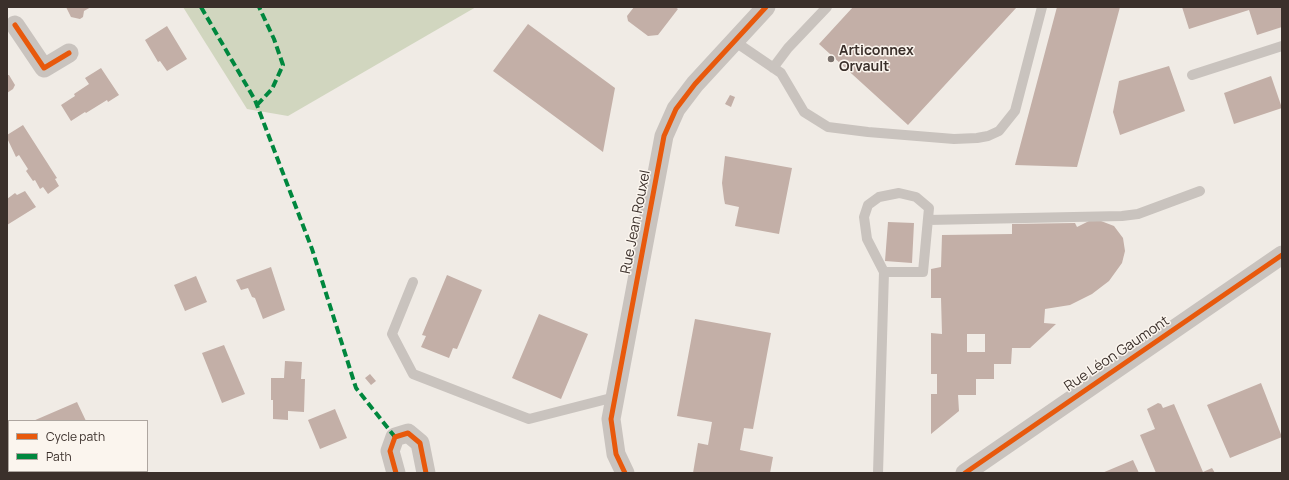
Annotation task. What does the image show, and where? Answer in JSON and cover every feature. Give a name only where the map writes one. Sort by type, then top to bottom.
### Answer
[{"type":"street","name":"Rue Jean Rouxel","points":[[625,473],[616,454],[611,419],[664,136],[676,109],[695,84],[766,7]]},
{"type":"street","points":[[10,23],[44,68],[69,53]]},
{"type":"street","name":"Rue Léon Gaumont","points":[[965,473],[1282,255]]},
{"type":"street","points":[[396,473],[390,451],[395,437],[408,433],[420,443],[426,473]]},
{"type":"lane","points":[[777,70],[788,48],[827,7]]},
{"type":"lane","points":[[734,41],[777,70],[804,112],[828,127],[954,139],[977,138],[988,136],[999,131],[1015,111],[1042,7]]},
{"type":"lane","points":[[1192,75],[1282,46]]},
{"type":"lane","points":[[928,220],[1122,216],[1138,214],[1200,191]]},
{"type":"lane","points":[[878,473],[884,272],[867,239],[864,218],[868,205],[879,197],[899,193],[916,197],[929,208],[923,272],[884,272]]},
{"type":"lane","points":[[413,282],[392,334],[412,374],[530,419],[615,397]]},
{"type":"green space","points":[[183,7],[476,7],[288,116],[247,109]]},
{"type":"building","points":[[66,7],[91,7],[84,11],[83,17],[80,19],[71,17]]},
{"type":"building","points":[[634,7],[675,7],[678,9],[658,35],[648,36],[628,21],[627,16]]},
{"type":"building","points":[[853,7],[1017,7],[908,125],[819,44]]},
{"type":"building","points":[[1057,7],[1120,7],[1077,167],[1015,165]]},
{"type":"building","points":[[1182,7],[1282,7],[1282,27],[1257,35],[1249,10],[1189,29]]},
{"type":"building","points":[[528,24],[615,88],[603,152],[493,71]]},
{"type":"building","points":[[167,26],[187,59],[167,71],[160,61],[158,62],[145,40]]},
{"type":"building","points":[[1169,66],[1185,111],[1120,135],[1113,112],[1119,81]]},
{"type":"building","points":[[101,68],[119,95],[108,102],[107,100],[71,121],[61,105],[89,84],[85,78]]},
{"type":"building","points":[[7,75],[9,75],[15,85],[13,89],[7,93]]},
{"type":"building","points":[[1271,76],[1282,108],[1234,124],[1224,93]]},
{"type":"building","points":[[730,95],[735,97],[731,107],[725,104]]},
{"type":"building","points":[[23,125],[57,178],[55,179],[59,186],[48,194],[43,187],[40,189],[35,180],[33,181],[26,171],[28,169],[19,155],[16,157],[7,138],[7,135]]},
{"type":"building","points":[[725,156],[792,168],[779,234],[735,226],[739,207],[725,204],[724,199],[722,183]]},
{"type":"building","points":[[25,191],[36,207],[7,225],[7,199],[15,193],[17,195]]},
{"type":"building","points":[[1089,221],[1101,221],[1114,226],[1123,238],[1125,251],[1122,263],[1109,281],[1092,294],[1070,305],[1045,309],[1044,323],[1056,324],[1030,348],[1012,348],[1011,364],[994,364],[994,379],[976,379],[976,395],[958,395],[959,411],[931,434],[931,394],[937,394],[937,374],[931,374],[931,333],[942,334],[941,298],[931,298],[931,269],[941,267],[942,235],[1012,234],[1012,224],[1075,223],[1077,227]],"holes":[[[967,334],[985,334],[985,352],[967,352]]]},
{"type":"building","points":[[888,222],[914,223],[912,263],[885,261]]},
{"type":"building","points":[[271,267],[285,310],[263,319],[255,298],[252,297],[248,288],[241,290],[236,280]]},
{"type":"building","points":[[447,275],[482,290],[457,349],[453,348],[449,358],[421,347],[426,336],[422,335]]},
{"type":"building","points":[[196,276],[207,302],[185,311],[174,285]]},
{"type":"building","points":[[539,314],[588,334],[561,399],[512,378]]},
{"type":"building","points":[[695,319],[771,333],[753,429],[744,428],[740,450],[773,457],[770,473],[693,473],[698,443],[708,445],[712,422],[677,416]]},
{"type":"building","points":[[224,345],[245,394],[222,403],[202,353]]},
{"type":"building","points":[[285,361],[302,362],[301,379],[305,379],[304,412],[288,411],[288,420],[273,419],[271,378],[284,378]]},
{"type":"building","points":[[370,374],[376,381],[371,385],[365,378]]},
{"type":"building","points":[[1261,383],[1282,437],[1230,458],[1207,405]]},
{"type":"building","points":[[77,402],[86,420],[35,420]]},
{"type":"building","points":[[1158,403],[1161,404],[1163,408],[1174,404],[1203,472],[1212,468],[1215,473],[1156,473],[1140,435],[1155,429],[1147,409]]},
{"type":"building","points":[[335,409],[347,438],[320,449],[308,420]]},
{"type":"building","points":[[7,426],[8,454],[7,454]]},
{"type":"building","points":[[1133,460],[1139,473],[1102,473]]},
{"type":"building","points":[[16,472],[50,472],[48,473]]},
{"type":"marked path","points":[[201,7],[255,100],[312,249],[356,388],[395,437]]},
{"type":"marked path","points":[[257,105],[272,89],[283,65],[274,39],[259,7]]},
{"type":"cycle path","points":[[625,473],[616,454],[611,419],[664,136],[676,109],[695,84],[766,7]]},
{"type":"cycle path","points":[[15,25],[44,68],[69,53]]},
{"type":"cycle path","points":[[965,473],[1282,255]]},
{"type":"cycle path","points":[[396,473],[390,451],[395,437],[408,433],[420,443],[426,473]]},
{"type":"place","name":"Articonnex Orvault","points":[[831,59]]}]
